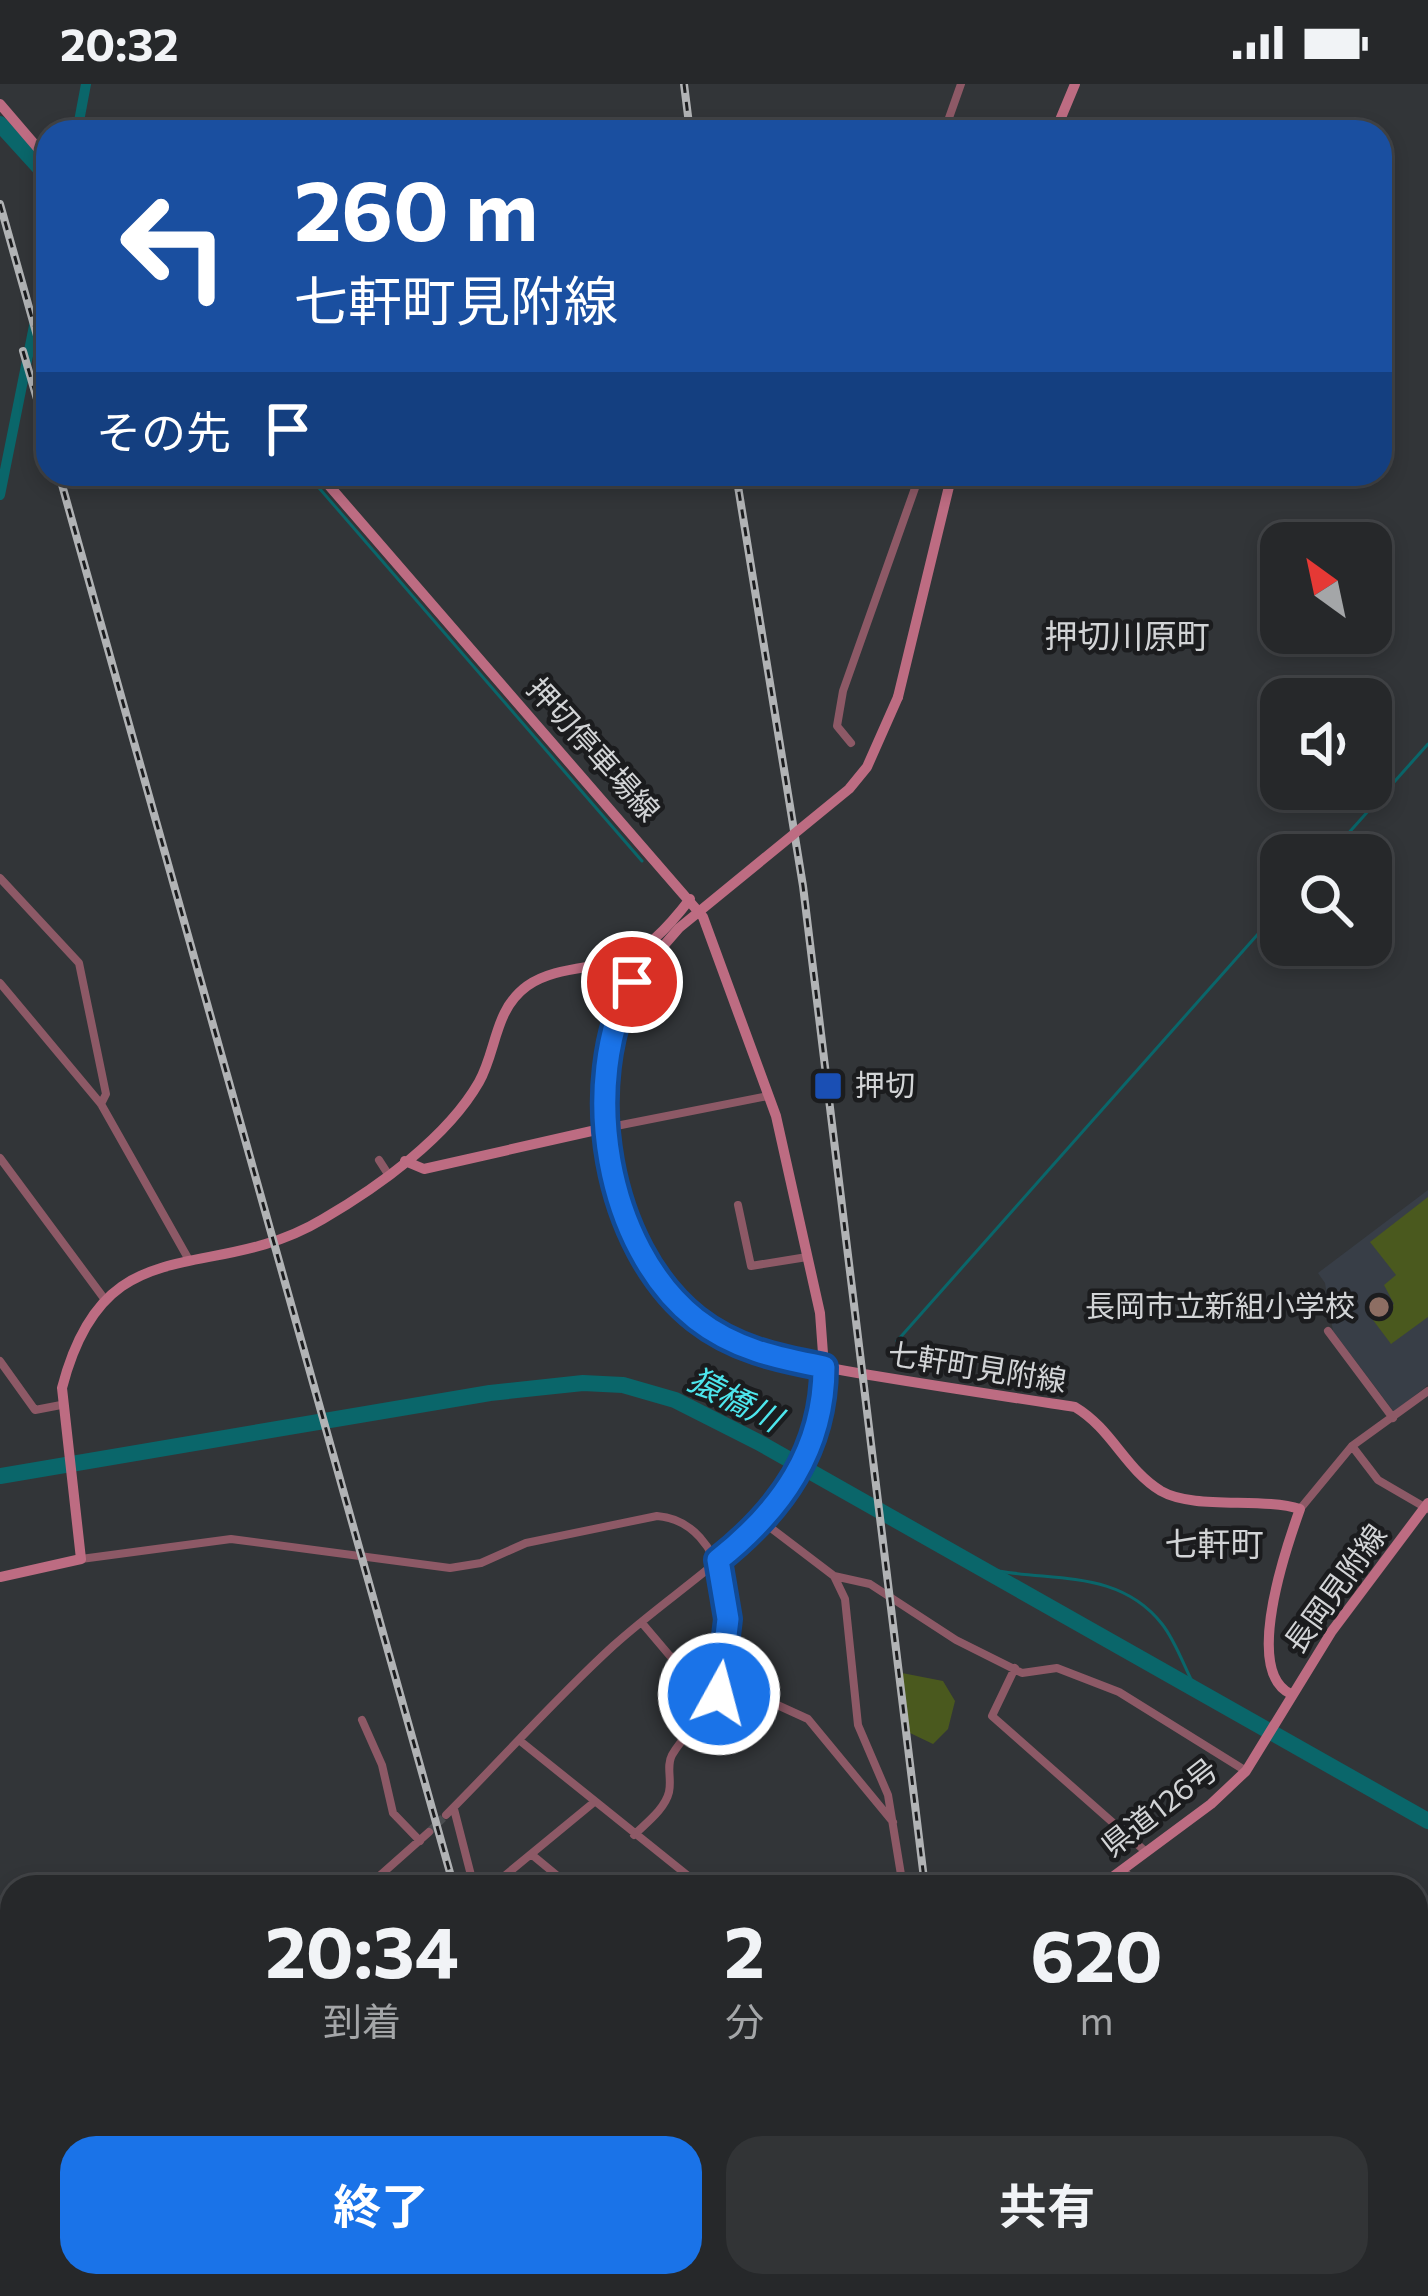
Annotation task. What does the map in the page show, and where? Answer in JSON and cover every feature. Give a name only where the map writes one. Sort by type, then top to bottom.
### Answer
[{"type":"main road","points":[[1060,120],[1073,85]]},
{"type":"main road","points":[[0,104],[36,146]]},
{"type":"main road","name":"押切停車場線","points":[[330,486],[690,899],[719,955],[770,1095],[820,1313],[824,1367]]},
{"type":"main road","name":"七軒町見附線","points":[[949,486],[898,697],[883,736],[849,789],[679,928],[632,982],[608,1040],[605,1129],[626,1218],[666,1290],[726,1339],[763,1354],[824,1367],[1075,1407],[1101,1423],[1133,1466],[1163,1492],[1300,1508]]},
{"type":"main road","points":[[0,1576],[81,1559],[61,1406],[68,1364],[103,1297],[139,1274],[290,1237],[388,1174],[478,1084],[496,1030],[516,996],[537,980],[626,958],[690,899]]},
{"type":"main road","points":[[405,1161],[424,1169],[605,1129]]},
{"type":"main road","name":"長岡見附線","points":[[1248,1768],[1290,1699],[1427,1506]]},
{"type":"main road","points":[[1290,1699],[1268,1666],[1285,1551],[1300,1508]]},
{"type":"main road","name":"県道126号","points":[[1115,1875],[1248,1768]]},
{"type":"street","points":[[948,120],[961,84]]},
{"type":"street","points":[[851,743],[837,726],[843,691],[916,486]]},
{"type":"street","points":[[0,878],[80,963],[106,1094],[101,1104]]},
{"type":"street","points":[[0,983],[101,1104],[189,1261]]},
{"type":"street","points":[[605,1129],[770,1095]]},
{"type":"street","points":[[0,1158],[103,1297]]},
{"type":"street","points":[[379,1160],[388,1174]]},
{"type":"street","points":[[738,1205],[751,1266],[807,1257]]},
{"type":"street","points":[[1328,1331],[1394,1418]]},
{"type":"street","points":[[0,1361],[35,1410],[61,1406]]},
{"type":"street","points":[[470,1875],[450,1811],[642,1623],[764,1522],[816,1432],[824,1367]]},
{"type":"street","points":[[1300,1508],[1352,1446],[1428,1391]]},
{"type":"street","points":[[1352,1446],[1378,1480],[1427,1506]]},
{"type":"street","points":[[81,1559],[231,1539],[450,1568],[482,1563],[526,1544],[656,1516],[676,1519],[718,1560],[728,1619],[725,1679],[706,1715],[672,1754],[669,1793],[662,1806],[634,1835]]},
{"type":"street","points":[[764,1522],[834,1576],[870,1584],[956,1640],[1022,1673],[1057,1668],[1119,1692],[1248,1768]]},
{"type":"street","points":[[834,1576],[845,1599],[853,1646],[858,1725],[894,1823],[901,1875]]},
{"type":"street","points":[[642,1623],[670,1656],[808,1719],[894,1823]]},
{"type":"street","points":[[1015,1668],[992,1716],[1145,1851]]},
{"type":"street","points":[[362,1720],[382,1765],[393,1813],[420,1841]]},
{"type":"street","points":[[519,1739],[686,1875]]},
{"type":"street","points":[[506,1875],[593,1803]]},
{"type":"street","points":[[381,1875],[429,1832]]},
{"type":"street","points":[[531,1854],[556,1875]]},
{"type":"street","points":[[1121,1870],[1127,1875]]},
{"type":"shaded area","name":"長岡市立新組小学校","points":[[1428,1190],[1428,1385],[1394,1412],[1333,1331],[1325,1283],[1318,1273]]},
{"type":"green space","points":[[1428,1197],[1428,1317],[1391,1344],[1373,1320],[1394,1304],[1384,1285],[1396,1275],[1370,1242]]},
{"type":"green space","points":[[902,1673],[943,1681],[955,1701],[948,1729],[933,1744],[908,1732]]},
{"type":"waterway","points":[[79,120],[86,84]]},
{"type":"waterway","points":[[0,124],[36,164]]},
{"type":"waterway","points":[[0,495],[36,316]]},
{"type":"waterway","points":[[317,486],[642,861]]},
{"type":"waterway","points":[[1348,834],[1428,744]]},
{"type":"waterway","points":[[897,1341],[1260,932]]},
{"type":"waterway","name":"猿橋川","points":[[0,1476],[490,1393],[583,1383],[623,1385],[675,1400],[758,1442],[1428,1821]]},
{"type":"waterway","points":[[960,1559],[985,1568],[1118,1590],[1162,1624],[1197,1691]]},
{"type":"tunnel","points":[[429,1832],[446,1815]]},
{"type":"railway","points":[[684,84],[688,120]]},
{"type":"railway","points":[[0,204],[36,332]]},
{"type":"railway","points":[[23,351],[36,396]]},
{"type":"railway","points":[[62,486],[451,1875]]},
{"type":"railway","points":[[738,486],[803,886],[924,1875]]},
{"type":"place","name":"押切","points":[[828,1086]]},
{"type":"place","name":"長岡市立新組小学校","points":[[1379,1307]]},
{"type":"district","name":"押切川原町","points":[[1127,636]]},
{"type":"district","name":"七軒町","points":[[1214,1544]]},
{"type":"route","points":[[632,982],[608,1040],[603,1084],[605,1129],[626,1218],[638,1246],[666,1290],[708,1328],[763,1354],[824,1367],[820,1417],[805,1459],[769,1517],[718,1560],[728,1619],[725,1679],[719,1694]]}]
